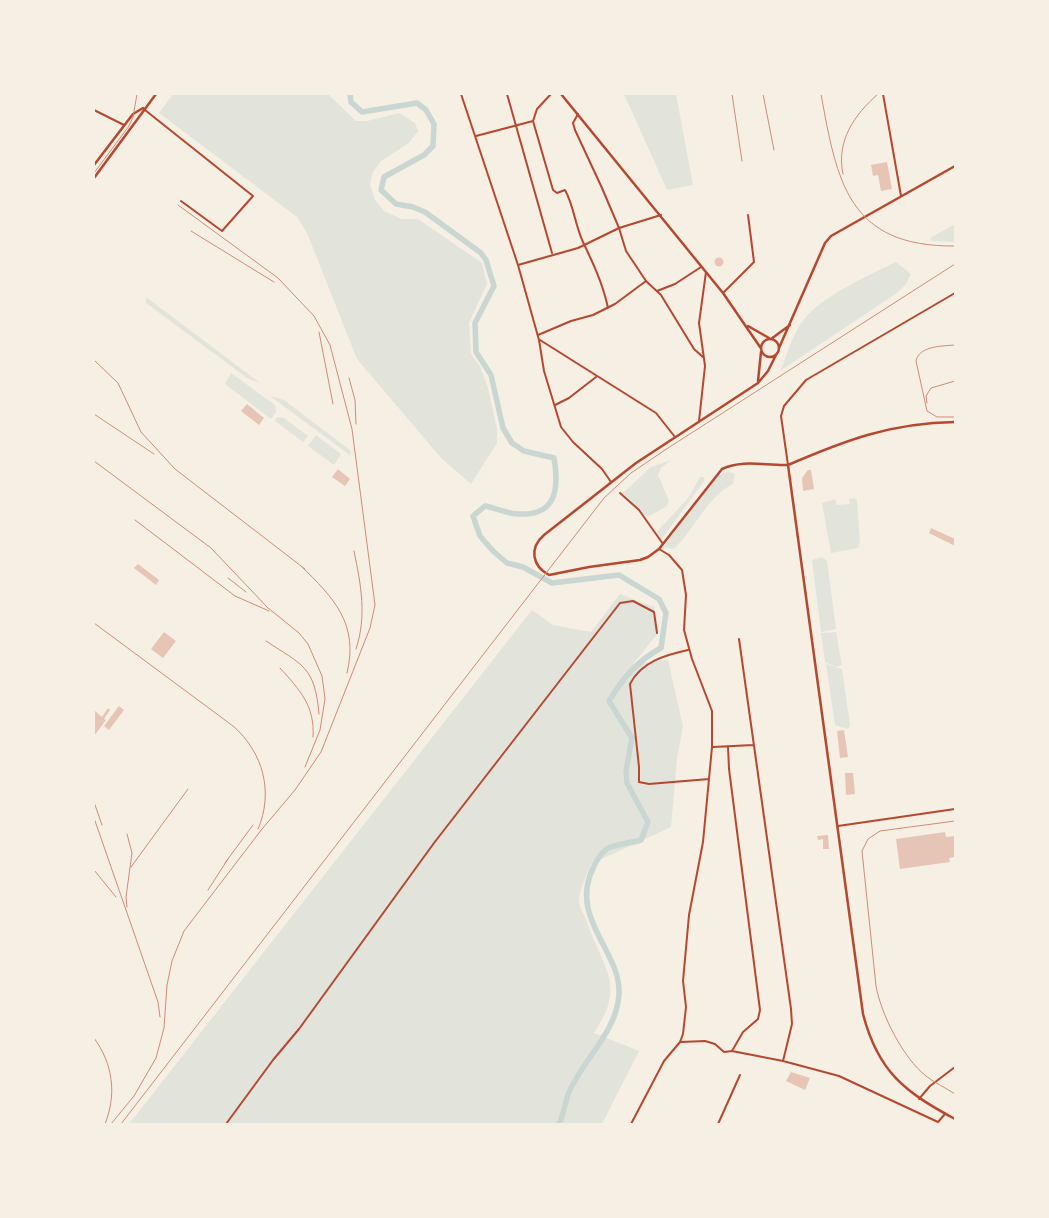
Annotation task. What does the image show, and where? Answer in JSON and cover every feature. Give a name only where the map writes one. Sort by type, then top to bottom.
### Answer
[{"type":"main road","points":[[94,165],[133,114],[143,108],[156,94]]},
{"type":"main road","points":[[561,94],[702,266],[747,325],[767,357],[776,355]]},
{"type":"main road","points":[[94,178],[137,120],[143,108]]},
{"type":"main road","points":[[955,166],[831,236],[825,243],[792,324],[768,370],[758,383],[675,437],[611,482],[536,542],[533,553],[538,566],[548,575],[640,560],[658,549],[722,469],[731,465],[788,465],[852,439],[880,430],[907,425],[955,422]]},
{"type":"main road","points":[[758,383],[761,349],[765,340],[792,324]]},
{"type":"main road","points":[[747,325],[770,338],[778,344],[779,348]]},
{"type":"main road","points":[[788,465],[857,976],[867,1029],[873,1045],[890,1074],[919,1099],[955,1119]]},
{"type":"street","points":[[461,94],[518,265],[538,335],[544,371],[566,435],[594,460],[611,482]]},
{"type":"street","points":[[506,94],[552,253]]},
{"type":"street","points":[[551,94],[537,109],[533,120],[553,190],[555,193],[565,190],[572,202],[585,245],[608,308]]},
{"type":"street","points":[[883,94],[901,196]]},
{"type":"street","points":[[143,108],[253,196],[222,231],[180,201]]},
{"type":"street","points":[[94,110],[124,125]]},
{"type":"street","points":[[578,114],[573,124],[575,130],[619,228],[626,250],[646,281],[657,291],[694,349],[704,358]]},
{"type":"street","points":[[476,136],[533,120]]},
{"type":"street","points":[[518,265],[552,253],[585,245],[619,228],[661,215]]},
{"type":"street","points":[[723,293],[754,262],[748,216]]},
{"type":"street","points":[[657,291],[681,281],[702,266]]},
{"type":"street","points":[[699,421],[705,366],[699,323],[706,272]]},
{"type":"street","points":[[538,335],[572,320],[594,315],[608,308],[646,281]]},
{"type":"street","points":[[788,465],[780,416],[784,406],[806,380],[955,293]]},
{"type":"street","points":[[539,340],[656,413],[675,437]]},
{"type":"street","points":[[555,406],[569,398],[596,377]]},
{"type":"street","points":[[620,493],[639,510],[662,544]]},
{"type":"street","points":[[631,1124],[664,1061],[680,1042],[686,1020],[683,981],[689,915],[703,842],[712,747],[712,711],[689,650],[683,621],[686,595],[682,570],[669,555],[658,549]]},
{"type":"street","points":[[226,1124],[273,1060],[299,1029],[434,843],[620,603],[633,601],[654,612],[657,633]]},
{"type":"street","points":[[738,638],[791,1009],[792,1024],[783,1061]]},
{"type":"street","points":[[689,650],[646,664],[636,671],[630,684],[639,767],[638,779],[639,782],[649,784],[710,779]]},
{"type":"street","points":[[712,747],[753,745]]},
{"type":"street","points":[[728,747],[729,769],[760,1010],[758,1019],[743,1032],[732,1051]]},
{"type":"street","points":[[838,826],[955,809]]},
{"type":"street","points":[[680,1042],[705,1041],[714,1044],[724,1052],[732,1051],[783,1061],[839,1076],[938,1122],[945,1114]]},
{"type":"street","points":[[919,1099],[930,1086],[955,1067]]},
{"type":"street","points":[[718,1124],[740,1076]]},
{"type":"shaded area","points":[[173,94],[328,94],[356,121],[367,121],[399,113],[415,123],[418,131],[409,143],[381,161],[373,172],[370,185],[375,200],[384,211],[402,219],[418,219],[482,263],[487,284],[469,323],[471,354],[480,366],[488,388],[497,429],[497,443],[471,484],[442,459],[357,359],[307,233],[297,217],[159,113]]},
{"type":"shaded area","points":[[624,94],[676,94],[693,185],[667,190]]},
{"type":"shaded area","points":[[955,224],[955,242],[932,241],[930,238]]},
{"type":"shaded area","points":[[896,262],[911,274],[906,284],[897,293],[780,371],[797,330],[813,310],[847,287]]},
{"type":"shaded area","points":[[146,297],[260,383],[247,378],[146,303]]},
{"type":"shaded area","points":[[231,373],[275,405],[276,412],[271,419],[225,384]]},
{"type":"shaded area","points":[[270,396],[284,400],[350,450],[351,456]]},
{"type":"shaded area","points":[[277,417],[284,418],[308,436],[303,442],[275,421]]},
{"type":"shaded area","points":[[316,435],[341,454],[334,465],[308,446]]},
{"type":"shaded area","points":[[671,460],[661,468],[658,475],[669,501],[667,506],[649,516],[643,515],[623,493],[651,467]]},
{"type":"shaded area","points":[[728,471],[735,474],[733,484],[716,497],[674,549],[663,547],[716,477]]},
{"type":"shaded area","points":[[700,477],[703,477],[705,480],[661,540],[656,533],[689,497]]},
{"type":"shaded area","points":[[854,498],[857,500],[860,542],[858,548],[831,553],[822,503],[835,499],[837,505],[850,504],[849,499]]},
{"type":"shaded area","points":[[822,557],[827,561],[836,629],[821,632],[812,560]]},
{"type":"shaded area","points":[[620,594],[654,607],[658,633],[633,664],[668,660],[683,726],[677,759],[671,827],[591,864],[579,897],[580,906],[605,965],[611,989],[604,1016],[594,1033],[639,1051],[602,1124],[129,1124],[532,610],[553,625],[591,632]]},
{"type":"shaded area","points":[[836,632],[842,665],[836,667],[825,662],[821,633]]},
{"type":"shaded area","points":[[826,664],[842,669],[850,725],[848,729],[835,725]]},
{"type":"building","points":[[887,162],[892,189],[881,191],[878,175],[873,176],[871,165]]},
{"type":"building","points":[[719,257],[724,262],[719,267],[714,262]]},
{"type":"building","points":[[247,404],[264,418],[259,425],[241,411]]},
{"type":"building","points":[[338,469],[350,479],[345,486],[332,477]]},
{"type":"building","points":[[808,470],[811,470],[814,489],[803,491],[802,478]]},
{"type":"building","points":[[931,528],[955,539],[955,546],[929,533]]},
{"type":"building","points":[[138,564],[159,580],[156,585],[134,568]]},
{"type":"building","points":[[164,632],[176,641],[163,658],[151,649]]},
{"type":"building","points":[[119,706],[124,710],[109,730],[104,726]]},
{"type":"building","points":[[108,708],[110,710],[104,719],[106,720],[94,736],[95,711],[102,717]]},
{"type":"building","points":[[844,730],[848,757],[840,758],[837,731]]},
{"type":"building","points":[[845,773],[853,773],[855,794],[846,795]]},
{"type":"building","points":[[945,832],[946,837],[955,836],[955,857],[949,858],[950,862],[900,869],[896,839]]},
{"type":"building","points":[[828,835],[829,849],[823,849],[823,839],[818,840],[817,836]]},
{"type":"building","points":[[791,1072],[810,1078],[805,1090],[786,1081]]},
{"type":"waterway","points":[[350,94],[351,102],[362,112],[417,103],[426,110],[434,124],[433,146],[424,155],[384,177],[381,190],[396,204],[413,207],[425,212],[481,253],[486,260],[494,286],[475,323],[476,352],[491,375],[503,428],[512,443],[524,451],[554,458],[555,489],[553,498],[548,505],[532,513],[519,514],[485,506],[473,516],[480,536],[507,563],[523,567],[552,583],[619,575],[659,599],[666,613],[661,648],[652,653],[631,671],[609,701],[632,738],[626,771],[627,783],[648,822],[641,840],[608,848],[604,852],[594,866],[587,885],[587,902],[591,918],[613,964],[618,979],[619,995],[617,1009],[612,1021],[575,1080],[569,1092],[559,1124]]},
{"type":"tram line","points":[[94,173],[129,126],[133,117],[137,94]]},
{"type":"tram line","points":[[955,345],[926,350],[918,356],[916,361],[927,411],[937,417],[955,417]]},
{"type":"tram line","points":[[927,403],[926,396],[931,388],[955,381]]},
{"type":"tram line","points":[[955,821],[880,831],[868,839],[862,851],[876,986],[883,1009],[894,1035],[917,1068],[929,1079],[955,1094]]},
{"type":"railway","points":[[732,94],[742,161]]},
{"type":"railway","points":[[763,94],[774,150]]},
{"type":"railway","points":[[821,94],[827,126],[842,181],[854,203],[870,222],[891,235],[919,243],[955,246]]},
{"type":"railway","points":[[843,174],[842,151],[849,130],[861,111],[878,94]]},
{"type":"railway","points":[[111,1124],[134,1096],[156,1058],[164,1028],[167,985],[172,961],[184,931],[262,829],[295,790],[321,752],[370,628],[375,605],[352,429],[330,345],[314,316],[278,278],[178,205]]},
{"type":"railway","points":[[191,231],[274,282]]},
{"type":"railway","points":[[121,1124],[604,498],[631,473],[668,448],[955,264]]},
{"type":"railway","points":[[319,332],[333,404]]},
{"type":"railway","points":[[94,360],[118,383],[141,432],[175,469],[305,569]]},
{"type":"railway","points":[[349,378],[355,400],[356,424]]},
{"type":"railway","points":[[94,414],[154,454]]},
{"type":"railway","points":[[94,461],[211,548],[268,608],[299,633],[308,644],[322,676],[325,699],[320,730],[305,767]]},
{"type":"railway","points":[[135,520],[235,596],[269,611]]},
{"type":"railway","points":[[354,551],[362,600],[361,625],[356,649]]},
{"type":"railway","points":[[301,566],[324,589],[341,613],[350,640],[347,673]]},
{"type":"railway","points":[[228,578],[246,592]]},
{"type":"railway","points":[[94,623],[233,726],[243,736],[252,748],[263,773],[265,801],[258,829]]},
{"type":"railway","points":[[266,641],[298,662],[310,676],[317,698],[319,714]]},
{"type":"railway","points":[[280,668],[300,691],[309,707],[312,716],[313,737]]},
{"type":"railway","points":[[131,867],[188,789]]},
{"type":"railway","points":[[94,802],[102,825]]},
{"type":"railway","points":[[94,818],[158,1002],[160,1017]]},
{"type":"railway","points":[[225,863],[253,825]]},
{"type":"railway","points":[[127,834],[132,853],[126,897],[127,907]]},
{"type":"railway","points":[[208,890],[228,859]]},
{"type":"railway","points":[[94,870],[116,897]]},
{"type":"railway","points":[[94,1038],[105,1058],[111,1080],[111,1102],[105,1124]]}]
